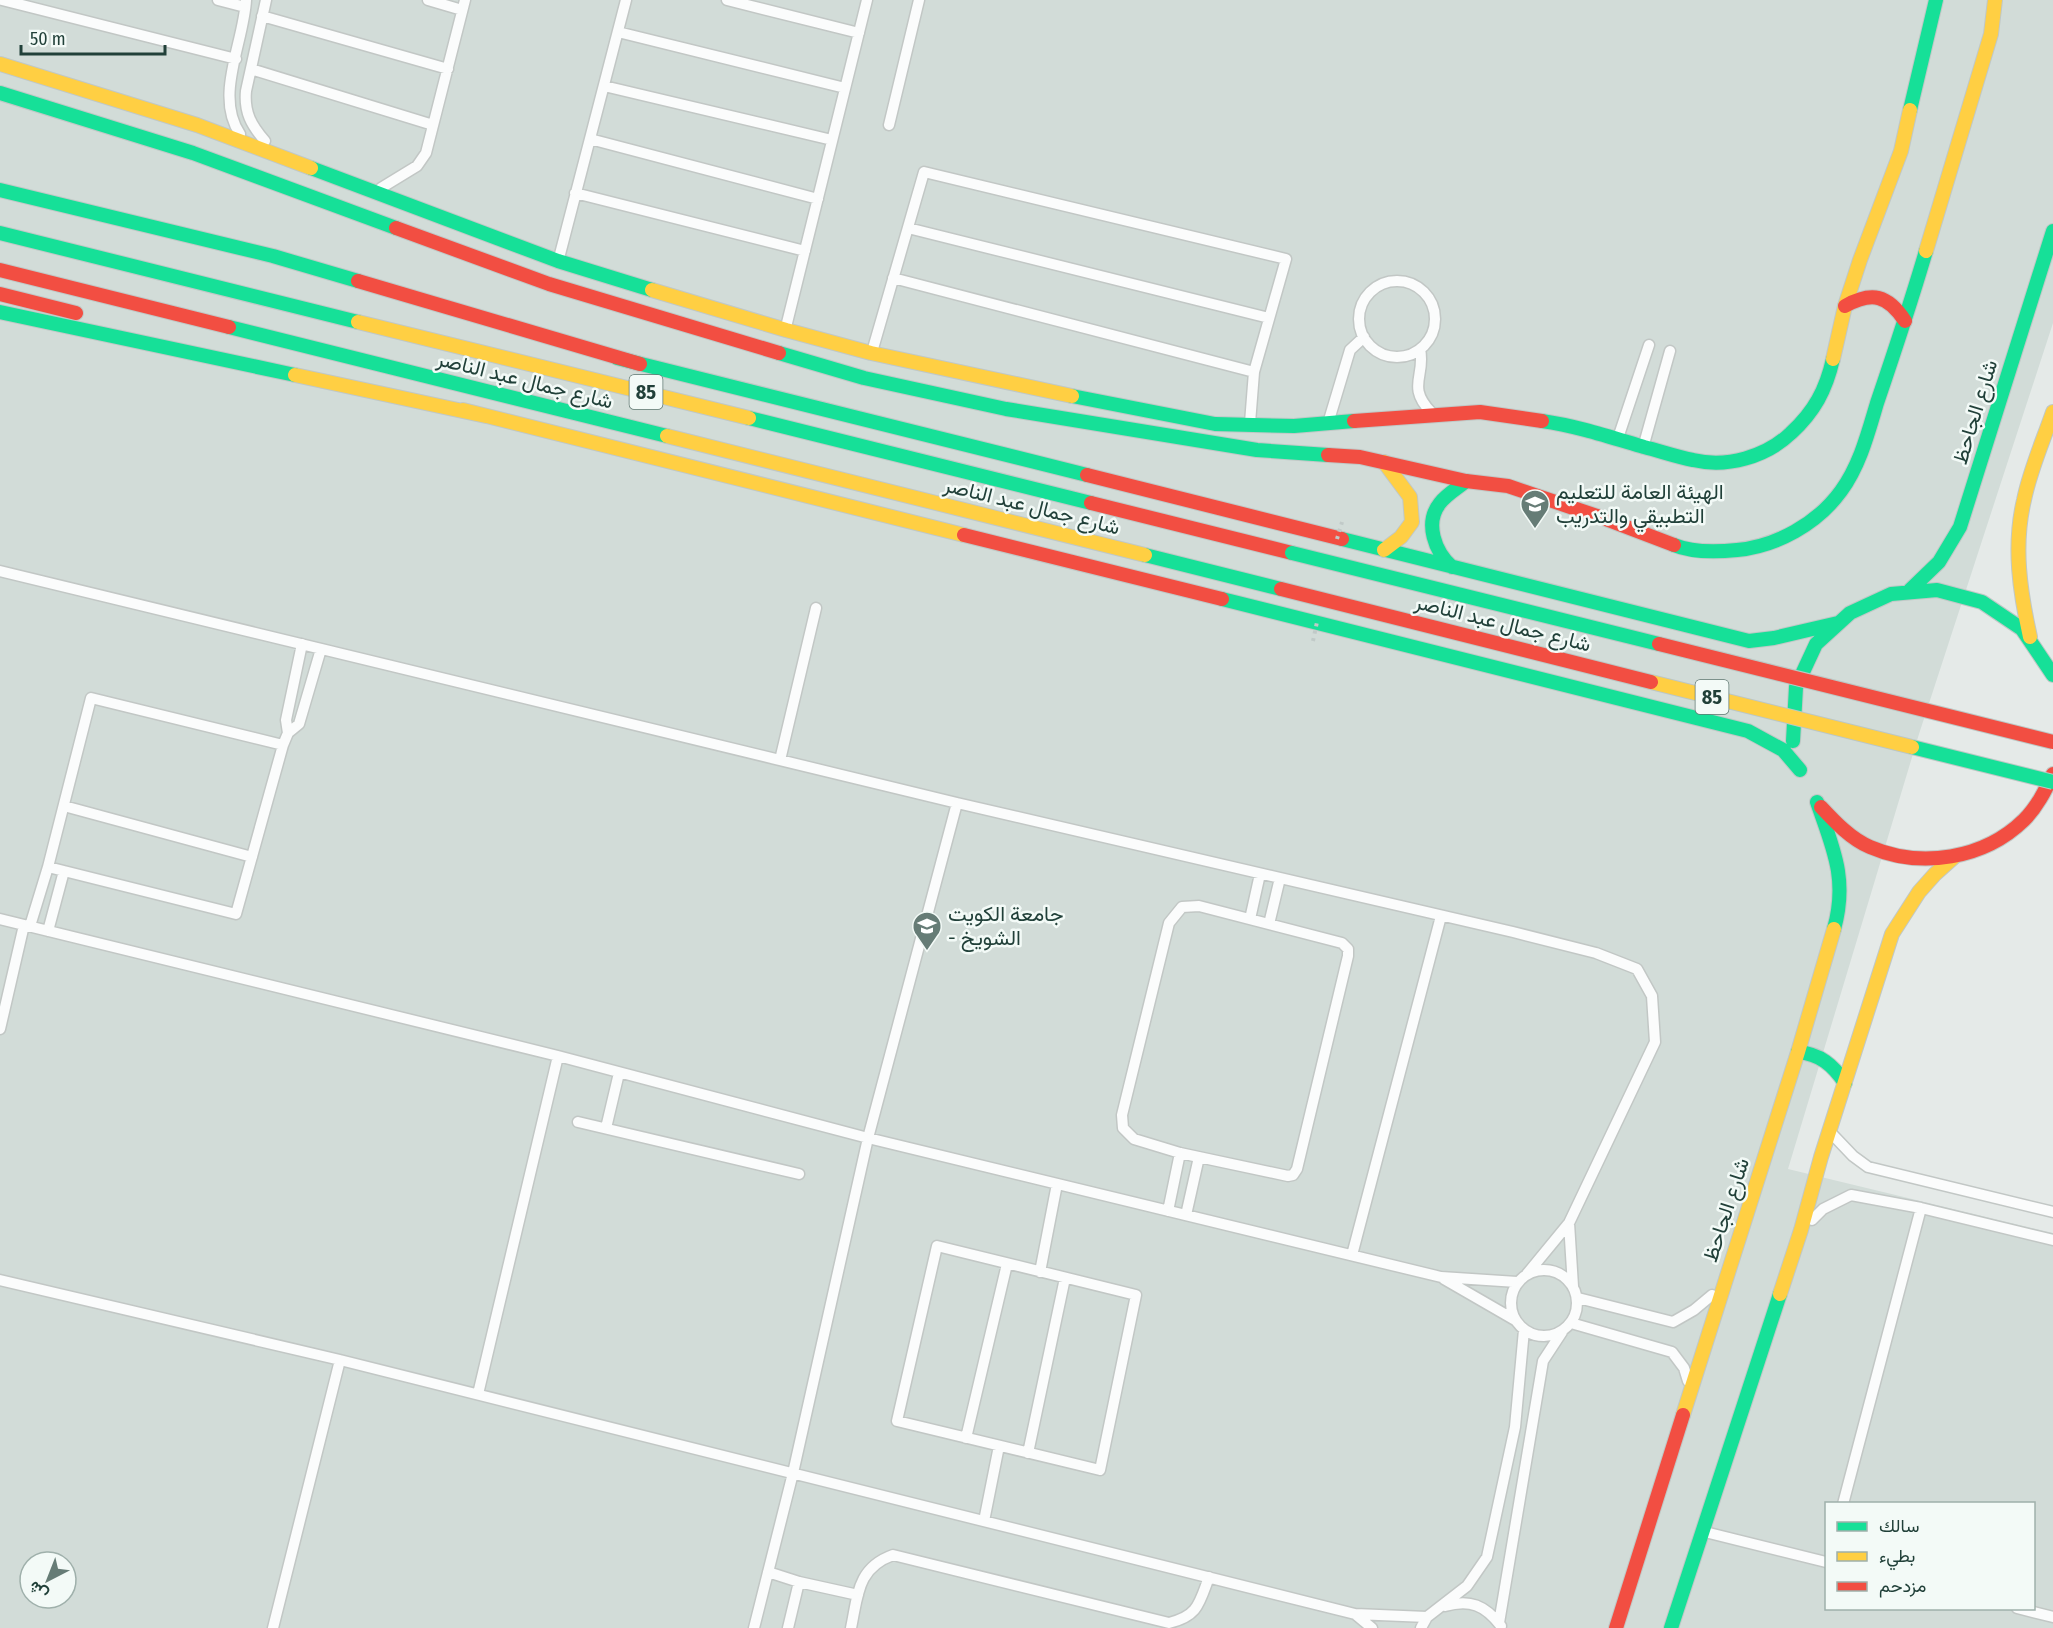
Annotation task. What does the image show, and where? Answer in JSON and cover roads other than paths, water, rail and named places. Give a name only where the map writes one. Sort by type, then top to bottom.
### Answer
[{"type":"main road","points":[[0,64],[197,125],[558,261],[786,330],[872,352],[1106,403],[1215,424],[1294,426],[1434,414],[1491,414],[1565,424],[1695,461],[1724,462],[1754,457],[1784,440],[1807,419],[1822,396],[1845,306],[1901,151],[1935,0]]},
{"type":"main road","points":[[0,93],[193,153],[549,284],[864,378],[1006,409],[1257,450],[1360,457],[1466,481],[1508,486],[1603,518],[1684,549],[1723,551],[1754,548],[1788,535],[1816,518],[1841,491],[1858,460],[1905,321],[1911,281],[1991,34],[1995,0]]},
{"type":"main road","points":[[0,190],[273,256],[640,363]]},
{"type":"main road","points":[[458,250],[466,227]]},
{"type":"main road","name":"شارع جمال عبد الناصر","points":[[0,232],[2053,742]]},
{"type":"main road","name":"شارع الجاحظ","points":[[1910,590],[1931,573],[1942,560],[1960,528],[2053,232]]},
{"type":"main road","points":[[518,273],[527,249]]},
{"type":"main road","points":[[1860,260],[1867,271],[1873,275]]},
{"type":"main road","name":"شارع جمال عبد الناصر","points":[[0,270],[2053,782]]},
{"type":"main road","points":[[326,286],[1749,641],[1774,638],[1838,623]]},
{"type":"main road","points":[[0,294],[1748,731],[1783,750],[1817,802],[1841,828],[1871,847],[1905,857],[1931,860],[1954,857],[1973,852],[2003,837],[2028,815],[2041,798],[2053,774]]},
{"type":"main road","points":[[1845,306],[1857,298],[1872,296],[1886,299],[1898,308],[1905,321]]},
{"type":"main road","points":[[0,312],[486,416]]},
{"type":"main road","points":[[2030,637],[2021,597],[2019,575],[2021,512],[2053,412]]},
{"type":"main road","points":[[1384,462],[1410,497],[1412,522],[1401,537],[1384,550]]},
{"type":"main road","points":[[1452,567],[1436,548],[1433,539],[1433,522],[1436,509],[1441,502],[1466,481]]},
{"type":"main road","points":[[1804,779],[1792,730],[1792,711],[1796,690],[1812,653],[1823,638],[1838,623],[1867,603],[1890,594],[1934,589],[1978,599],[2005,615],[2030,637],[2044,656],[2053,675]]},
{"type":"main road","name":"شارع الجاحظ","points":[[1616,1628],[1798,1052],[1832,936],[1839,896],[1838,864],[1817,802]]},
{"type":"main road","points":[[2028,815],[2045,814]]},
{"type":"main road","points":[[1671,1628],[1801,1230],[1892,934],[1926,882],[1954,857]]},
{"type":"main road","points":[[1798,1052],[1811,1053],[1827,1061],[1839,1072],[1845,1083]]},
{"type":"lane","points":[[2,0],[236,59]]},
{"type":"lane","points":[[218,0],[246,3],[229,89],[233,123],[248,144]]},
{"type":"lane","points":[[266,0],[245,105],[249,119],[277,154]]},
{"type":"lane","points":[[374,192],[417,166],[426,153],[464,5],[428,0]]},
{"type":"lane","points":[[558,261],[626,0]]},
{"type":"lane","points":[[727,0],[859,33]]},
{"type":"lane","points":[[786,330],[867,0]]},
{"type":"lane","points":[[890,125],[919,0]]},
{"type":"lane","points":[[262,16],[447,69]]},
{"type":"lane","points":[[618,32],[845,88]]},
{"type":"lane","points":[[251,69],[433,125]]},
{"type":"lane","points":[[604,86],[832,140]]},
{"type":"lane","points":[[590,139],[818,199]]},
{"type":"lane","points":[[872,352],[924,172],[1286,259],[1254,372],[1249,426]]},
{"type":"lane","points":[[576,193],[805,251]]},
{"type":"lane","points":[[908,228],[1269,318]]},
{"type":"lane","points":[[893,278],[1254,372]]},
{"type":"lane","points":[[1406,282],[1416,286],[1424,293],[1434,312],[1435,322],[1427,342],[1420,349],[1410,355],[1389,356],[1370,346],[1364,337],[1359,316],[1367,296],[1375,288],[1384,283],[1406,282]]},
{"type":"lane","points":[[1328,423],[1346,359],[1350,350],[1364,337]]},
{"type":"lane","points":[[1618,438],[1649,345]]},
{"type":"lane","points":[[1420,349],[1422,359],[1417,380],[1419,394],[1434,414]]},
{"type":"lane","points":[[1643,447],[1670,351]]},
{"type":"lane","points":[[0,571],[957,803],[1596,953],[1637,969],[1652,996],[1655,1042],[1569,1223],[1527,1274],[1517,1282],[1512,1294],[1511,1307],[1515,1320]]},
{"type":"lane","points":[[780,760],[816,608]]},
{"type":"lane","points":[[288,734],[286,720],[302,644]]},
{"type":"lane","points":[[48,867],[236,914],[283,745],[288,734],[299,724],[321,649]]},
{"type":"lane","points":[[0,1029],[27,926],[48,867],[91,698],[283,745]]},
{"type":"lane","points":[[754,1628],[793,1473],[868,1138],[957,803]]},
{"type":"lane","points":[[64,806],[252,857]]},
{"type":"lane","points":[[48,931],[64,871]]},
{"type":"lane","points":[[1250,919],[1260,874]]},
{"type":"lane","points":[[1269,924],[1280,878]]},
{"type":"lane","points":[[1199,906],[1250,919],[1341,944],[1348,949],[1297,1169],[1293,1174],[1287,1176],[1180,1153],[1134,1139],[1123,1128],[1122,1115],[1169,923],[1182,907],[1199,906]]},
{"type":"lane","points":[[1352,1255],[1441,916]]},
{"type":"lane","points":[[0,919],[558,1056],[868,1138],[1441,1277],[1517,1282]]},
{"type":"lane","points":[[478,1394],[558,1056]]},
{"type":"lane","points":[[606,1128],[619,1073]]},
{"type":"lane","points":[[578,1122],[799,1174]]},
{"type":"lane","points":[[1830,1130],[1853,1156],[1868,1167],[2053,1212]]},
{"type":"lane","points":[[1168,1211],[1180,1153]]},
{"type":"lane","points":[[1186,1215],[1199,1157]]},
{"type":"lane","points":[[1040,1272],[1057,1184]]},
{"type":"lane","points":[[1801,1230],[1824,1209],[1851,1195],[1921,1208],[2053,1240]]},
{"type":"lane","points":[[1843,1502],[1921,1208]]},
{"type":"lane","points":[[1501,1626],[1543,1361],[1562,1332],[1572,1323],[1577,1311],[1578,1298],[1574,1286],[1569,1223]]},
{"type":"lane","points":[[937,1246],[1040,1272],[1136,1295],[1100,1470],[897,1421],[937,1246]]},
{"type":"lane","points":[[966,1438],[1007,1264]]},
{"type":"lane","points":[[1527,1274],[1540,1269],[1553,1270],[1564,1276],[1574,1286]]},
{"type":"lane","points":[[1441,1277],[1515,1320],[1524,1330],[1536,1336],[1549,1336],[1562,1332]]},
{"type":"lane","points":[[1028,1453],[1065,1278]]},
{"type":"lane","points":[[0,1280],[478,1394],[1355,1614],[1427,1617]]},
{"type":"lane","points":[[1578,1298],[1673,1322],[1694,1310],[1724,1286]]},
{"type":"lane","points":[[1572,1323],[1672,1352],[1684,1368],[1691,1390]]},
{"type":"lane","points":[[1421,1628],[1427,1617],[1467,1586],[1487,1557],[1515,1427],[1524,1330]]},
{"type":"lane","points":[[273,1628],[340,1360]]},
{"type":"lane","points":[[984,1521],[999,1446]]},
{"type":"lane","points":[[1702,1532],[1825,1562]]},
{"type":"lane","points":[[851,1628],[862,1580],[879,1560],[893,1555],[1169,1623],[1184,1619],[1196,1609],[1209,1577]]},
{"type":"lane","points":[[768,1572],[799,1582],[858,1595]]},
{"type":"lane","points":[[788,1628],[799,1582]]},
{"type":"lane","points":[[1441,1606],[1458,1602],[1476,1604],[1491,1613],[1501,1626]]},
{"type":"lane","points":[[2025,1610],[2053,1617]]},
{"type":"lane","points":[[1355,1614],[1372,1628]]},
{"type":"place","name":"الهيئة العامة للتعليم التطبيقي والتدريب","points":[[1535,530]]},
{"type":"place","name":"جامعة الكويت - الشويخ","points":[[927,952]]}]
